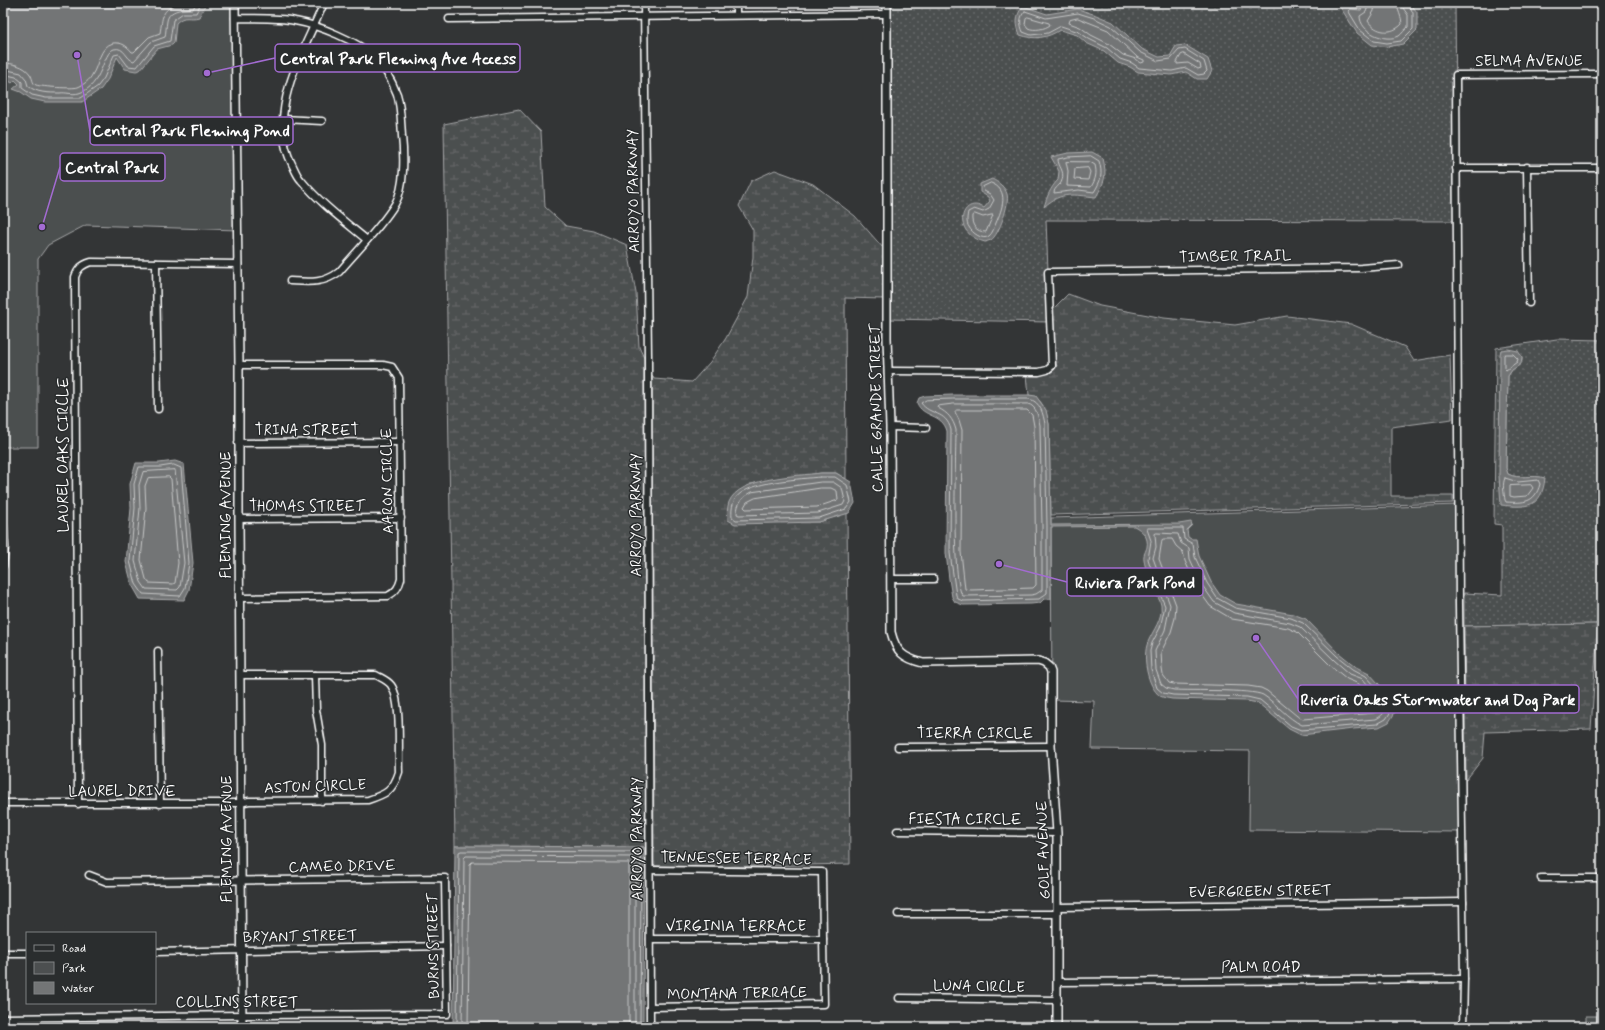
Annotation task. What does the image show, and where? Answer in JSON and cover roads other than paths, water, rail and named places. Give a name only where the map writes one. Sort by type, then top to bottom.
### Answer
[{"type":"street","name":"FLEMING AVENUE","points":[[235,3],[239,365],[238,519],[242,1027]]},
{"type":"street","points":[[324,3],[288,86],[283,118],[287,155],[300,179],[319,199],[366,240]]},
{"type":"street","name":"ARROYO PARKWAY","points":[[644,3],[648,356],[650,1027]]},
{"type":"street","points":[[736,3],[736,15]]},
{"type":"street","name":"CALLE GRANDE STREET","points":[[887,3],[887,338],[890,427],[892,638],[894,644],[901,653],[911,660],[923,662],[1038,662],[1044,663],[1049,667],[1051,672]]},
{"type":"street","points":[[449,19],[886,14]]},
{"type":"street","points":[[235,18],[294,20],[315,25],[349,41],[374,57],[388,75],[397,94],[402,140],[402,183],[396,203],[339,272],[330,279],[317,282],[290,281]]},
{"type":"street","name":"SELMA AVENUE","points":[[1456,168],[1456,75],[1602,74]]},
{"type":"street","points":[[283,118],[322,121]]},
{"type":"street","points":[[1463,1027],[1464,979],[1456,168],[1602,168]]},
{"type":"street","points":[[1528,168],[1529,302]]},
{"type":"street","name":"LAUREL OAKS CIRCLE","points":[[78,804],[76,271],[83,264],[91,262],[238,264]]},
{"type":"street","points":[[156,263],[158,409]]},
{"type":"street","name":"TIMBER TRAIL","points":[[889,371],[1040,372],[1047,370],[1052,366],[1048,272],[1361,268],[1400,265]]},
{"type":"street","name":"AARON CIRCLE","points":[[239,365],[383,365],[392,367],[399,378],[401,579],[399,587],[395,592],[388,596],[239,598]]},
{"type":"street","points":[[890,427],[926,428]]},
{"type":"street","name":"TRINA STREET","points":[[238,443],[400,442]]},
{"type":"street","points":[[3,515],[5,547],[3,566]]},
{"type":"street","name":"THOMAS STREET","points":[[238,519],[400,518]]},
{"type":"street","points":[[891,578],[934,579]]},
{"type":"street","points":[[158,651],[160,804]]},
{"type":"street","name":"GOLF AVENUE","points":[[1051,672],[1051,746],[1057,833],[1057,1027]]},
{"type":"street","name":"ASTON CIRCLE","points":[[240,675],[376,675],[385,679],[392,686],[398,700],[399,772],[396,782],[392,788],[382,796],[368,800],[249,801],[240,803]]},
{"type":"street","points":[[315,675],[316,710],[322,745],[322,801]]},
{"type":"street","name":"TIERRA CIRCLE","points":[[898,747],[1051,746]]},
{"type":"street","name":"LAUREL DRIVE","points":[[3,803],[240,803]]},
{"type":"street","name":"FIESTA CIRCLE","points":[[897,831],[1057,833]]},
{"type":"street","name":"TENNESSEE TERRACE","points":[[650,870],[822,872],[823,939]]},
{"type":"street","name":"CAMEO DRIVE","points":[[89,875],[107,882],[444,878]]},
{"type":"street","name":"BURNS STREET","points":[[444,878],[447,1014]]},
{"type":"street","points":[[1541,878],[1602,878]]},
{"type":"street","name":"EVERGREEN STREET","points":[[898,914],[1463,902]]},
{"type":"street","name":"VIRGINIA TERRACE","points":[[650,939],[823,939]]},
{"type":"street","name":"MONTANA TERRACE","points":[[650,1007],[824,1004],[823,939]]},
{"type":"street","name":"BRYANT STREET","points":[[156,952],[446,946]]},
{"type":"street","points":[[3,953],[26,953]]},
{"type":"street","name":"PALM ROAD","points":[[1058,982],[1464,979]]},
{"type":"street","name":"LUNA CIRCLE","points":[[899,998],[1058,1000]]},
{"type":"street","name":"COLLINS STREET","points":[[3,1018],[242,1014],[447,1014]]},
{"type":"water","points":[[3,3],[206,3],[199,17],[185,18],[176,23],[174,43],[172,45],[157,49],[140,70],[136,71],[125,69],[117,57],[108,79],[101,89],[82,102],[45,102],[31,99],[21,92],[13,89],[19,84],[15,80],[12,83],[3,77]]},
{"type":"water","points":[[1343,3],[1359,7],[1361,3],[1410,3],[1417,12],[1417,30],[1403,44],[1387,47],[1372,45],[1357,33],[1340,7]]},
{"type":"water","points":[[1023,6],[1047,14],[1078,9],[1096,15],[1113,22],[1142,49],[1159,57],[1170,56],[1176,46],[1185,45],[1208,59],[1212,71],[1207,79],[1197,79],[1186,72],[1171,75],[1138,72],[1130,67],[1118,63],[1104,51],[1086,43],[1077,35],[1060,30],[1050,35],[1036,38],[1020,35],[1017,17]]},
{"type":"water","points":[[1092,152],[1103,158],[1105,169],[1103,182],[1096,197],[1074,195],[1062,196],[1056,198],[1044,207],[1051,189],[1058,180],[1059,171],[1051,157],[1068,153]]},
{"type":"water","points":[[992,179],[1005,189],[1008,198],[1003,218],[997,232],[991,240],[985,242],[974,237],[967,231],[963,224],[963,216],[965,210],[970,206],[976,205],[984,208],[990,201],[988,197],[980,192],[980,184]]},
{"type":"water","points":[[1508,349],[1518,351],[1522,357],[1521,364],[1512,370],[1508,376],[1506,468],[1508,474],[1512,476],[1545,478],[1543,488],[1536,501],[1525,506],[1501,505],[1499,476],[1500,354],[1501,350]]},
{"type":"water","points":[[1602,353],[1602,394],[1599,357]]},
{"type":"water","points":[[925,396],[1036,396],[1046,410],[1049,424],[1051,525],[1179,524],[1191,522],[1192,525],[1187,530],[1188,537],[1191,539],[1196,539],[1199,556],[1211,582],[1220,595],[1236,604],[1293,614],[1306,619],[1339,653],[1355,666],[1369,673],[1388,694],[1394,704],[1394,714],[1389,722],[1379,727],[1301,735],[1289,729],[1258,703],[1247,701],[1172,699],[1160,696],[1149,678],[1146,663],[1146,648],[1161,615],[1161,605],[1152,587],[1145,567],[1144,554],[1147,547],[1146,537],[1134,526],[1051,527],[1051,599],[1044,599],[1040,603],[1031,604],[963,605],[955,602],[952,597],[946,553],[947,431],[945,425],[941,421],[920,408],[917,403],[919,398]]},
{"type":"water","points":[[175,461],[184,464],[193,563],[189,590],[184,600],[140,599],[132,585],[126,562],[131,508],[130,484],[136,463]]},
{"type":"water","points":[[821,473],[836,473],[851,482],[855,503],[849,513],[819,522],[735,524],[728,520],[727,511],[729,502],[735,494],[744,487],[770,479]]},
{"type":"water","points":[[455,846],[644,847],[643,1027],[453,1027]]},
{"type":"place","name":"Central Park Fleming Pond","points":[[77,55]]},
{"type":"place","name":"Central Park Fleming Ave Access","points":[[207,73]]},
{"type":"place","name":"Central Park","points":[[42,227]]},
{"type":"place","name":"Riviera Park Pond","points":[[999,564]]},
{"type":"place","name":"Riveria Oaks Stormwater and Dog Park","points":[[1256,638]]}]
